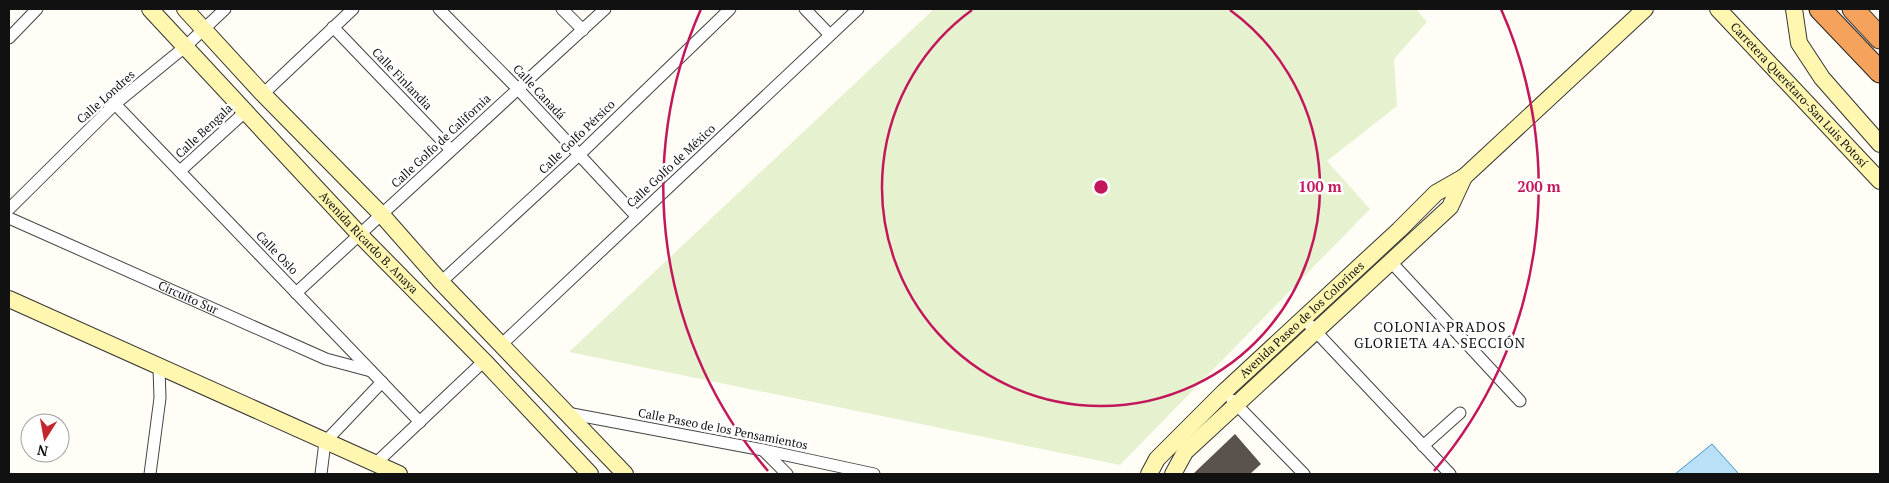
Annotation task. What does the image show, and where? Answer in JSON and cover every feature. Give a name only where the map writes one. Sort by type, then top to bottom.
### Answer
[{"type":"highway","points":[[1820,9],[1876,68]]},
{"type":"highway","points":[[1853,9],[1880,38]]},
{"type":"main road","name":"Avenida Ricardo B. Anaya","points":[[150,9],[360,234],[484,361],[590,474]]},
{"type":"main road","points":[[185,9],[263,94],[382,216],[441,282],[625,474]]},
{"type":"main road","name":"Avenida Paseo de los Colorines","points":[[1149,474],[1157,459],[1224,392],[1304,319],[1436,193],[1464,177],[1645,9]]},
{"type":"main road","name":"Carretera Querétaro-San Luis Potosí","points":[[1718,9],[1880,181]]},
{"type":"main road","points":[[1794,9],[1798,43],[1822,78],[1880,144]]},
{"type":"main road","name":"Avenida Paseo de los Colorines","points":[[1173,474],[1185,452],[1450,207],[1464,177]]},
{"type":"main road","points":[[1436,193],[1450,207]]},
{"type":"main road","points":[[1417,212],[1430,225]]},
{"type":"main road","points":[[9,299],[159,368],[399,474]]},
{"type":"street","points":[[9,38],[37,9]]},
{"type":"street","name":"Calle Londres","points":[[9,209],[115,104],[186,46],[225,9]]},
{"type":"street","points":[[263,94],[353,9]]},
{"type":"street","name":"Calle Canadá","points":[[439,9],[518,89],[637,217]]},
{"type":"street","points":[[562,9],[583,30]]},
{"type":"street","name":"Calle Golfo de California","points":[[296,293],[382,216],[605,9]]},
{"type":"street","name":"Calle Golfo Pérsico","points":[[441,282],[579,155],[730,9]]},
{"type":"street","points":[[805,9],[830,35]]},
{"type":"street","name":"Calle Golfo de México","points":[[502,344],[858,9]]},
{"type":"street","name":"Calle Finlandia","points":[[333,27],[451,150]]},
{"type":"street","name":"Calle Oslo","points":[[115,104],[420,422]]},
{"type":"street","name":"Calle Bengala","points":[[180,171],[246,110]]},
{"type":"street","name":"Circuito Sur","points":[[9,218],[326,358],[371,371]]},
{"type":"street","points":[[1391,262],[1520,401]]},
{"type":"street","points":[[1304,319],[1450,474]]},
{"type":"street","points":[[375,464],[484,361]]},
{"type":"street","points":[[150,474],[160,398],[159,368]]},
{"type":"street","points":[[321,474],[325,442],[382,382]]},
{"type":"street","points":[[1224,392],[1304,474]]},
{"type":"street","name":"Calle Paseo de los Pensamientos","points":[[567,413],[763,450],[874,474]]},
{"type":"street","points":[[1423,446],[1460,413]]},
{"type":"street","points":[[763,450],[787,474]]},
{"type":"green space","points":[[934,9],[1416,9],[1427,22],[1394,59],[1397,106],[1327,161],[1370,209],[1120,465],[569,352]]},
{"type":"water","points":[[1712,444],[1739,474],[1675,474]]},
{"type":"building","points":[[1235,434],[1261,464],[1250,474],[1193,474]]},
{"type":"district","name":"COLONIA PRADOS GLORIETA 4A. SECCIÓN","points":[[1440,336]]}]
